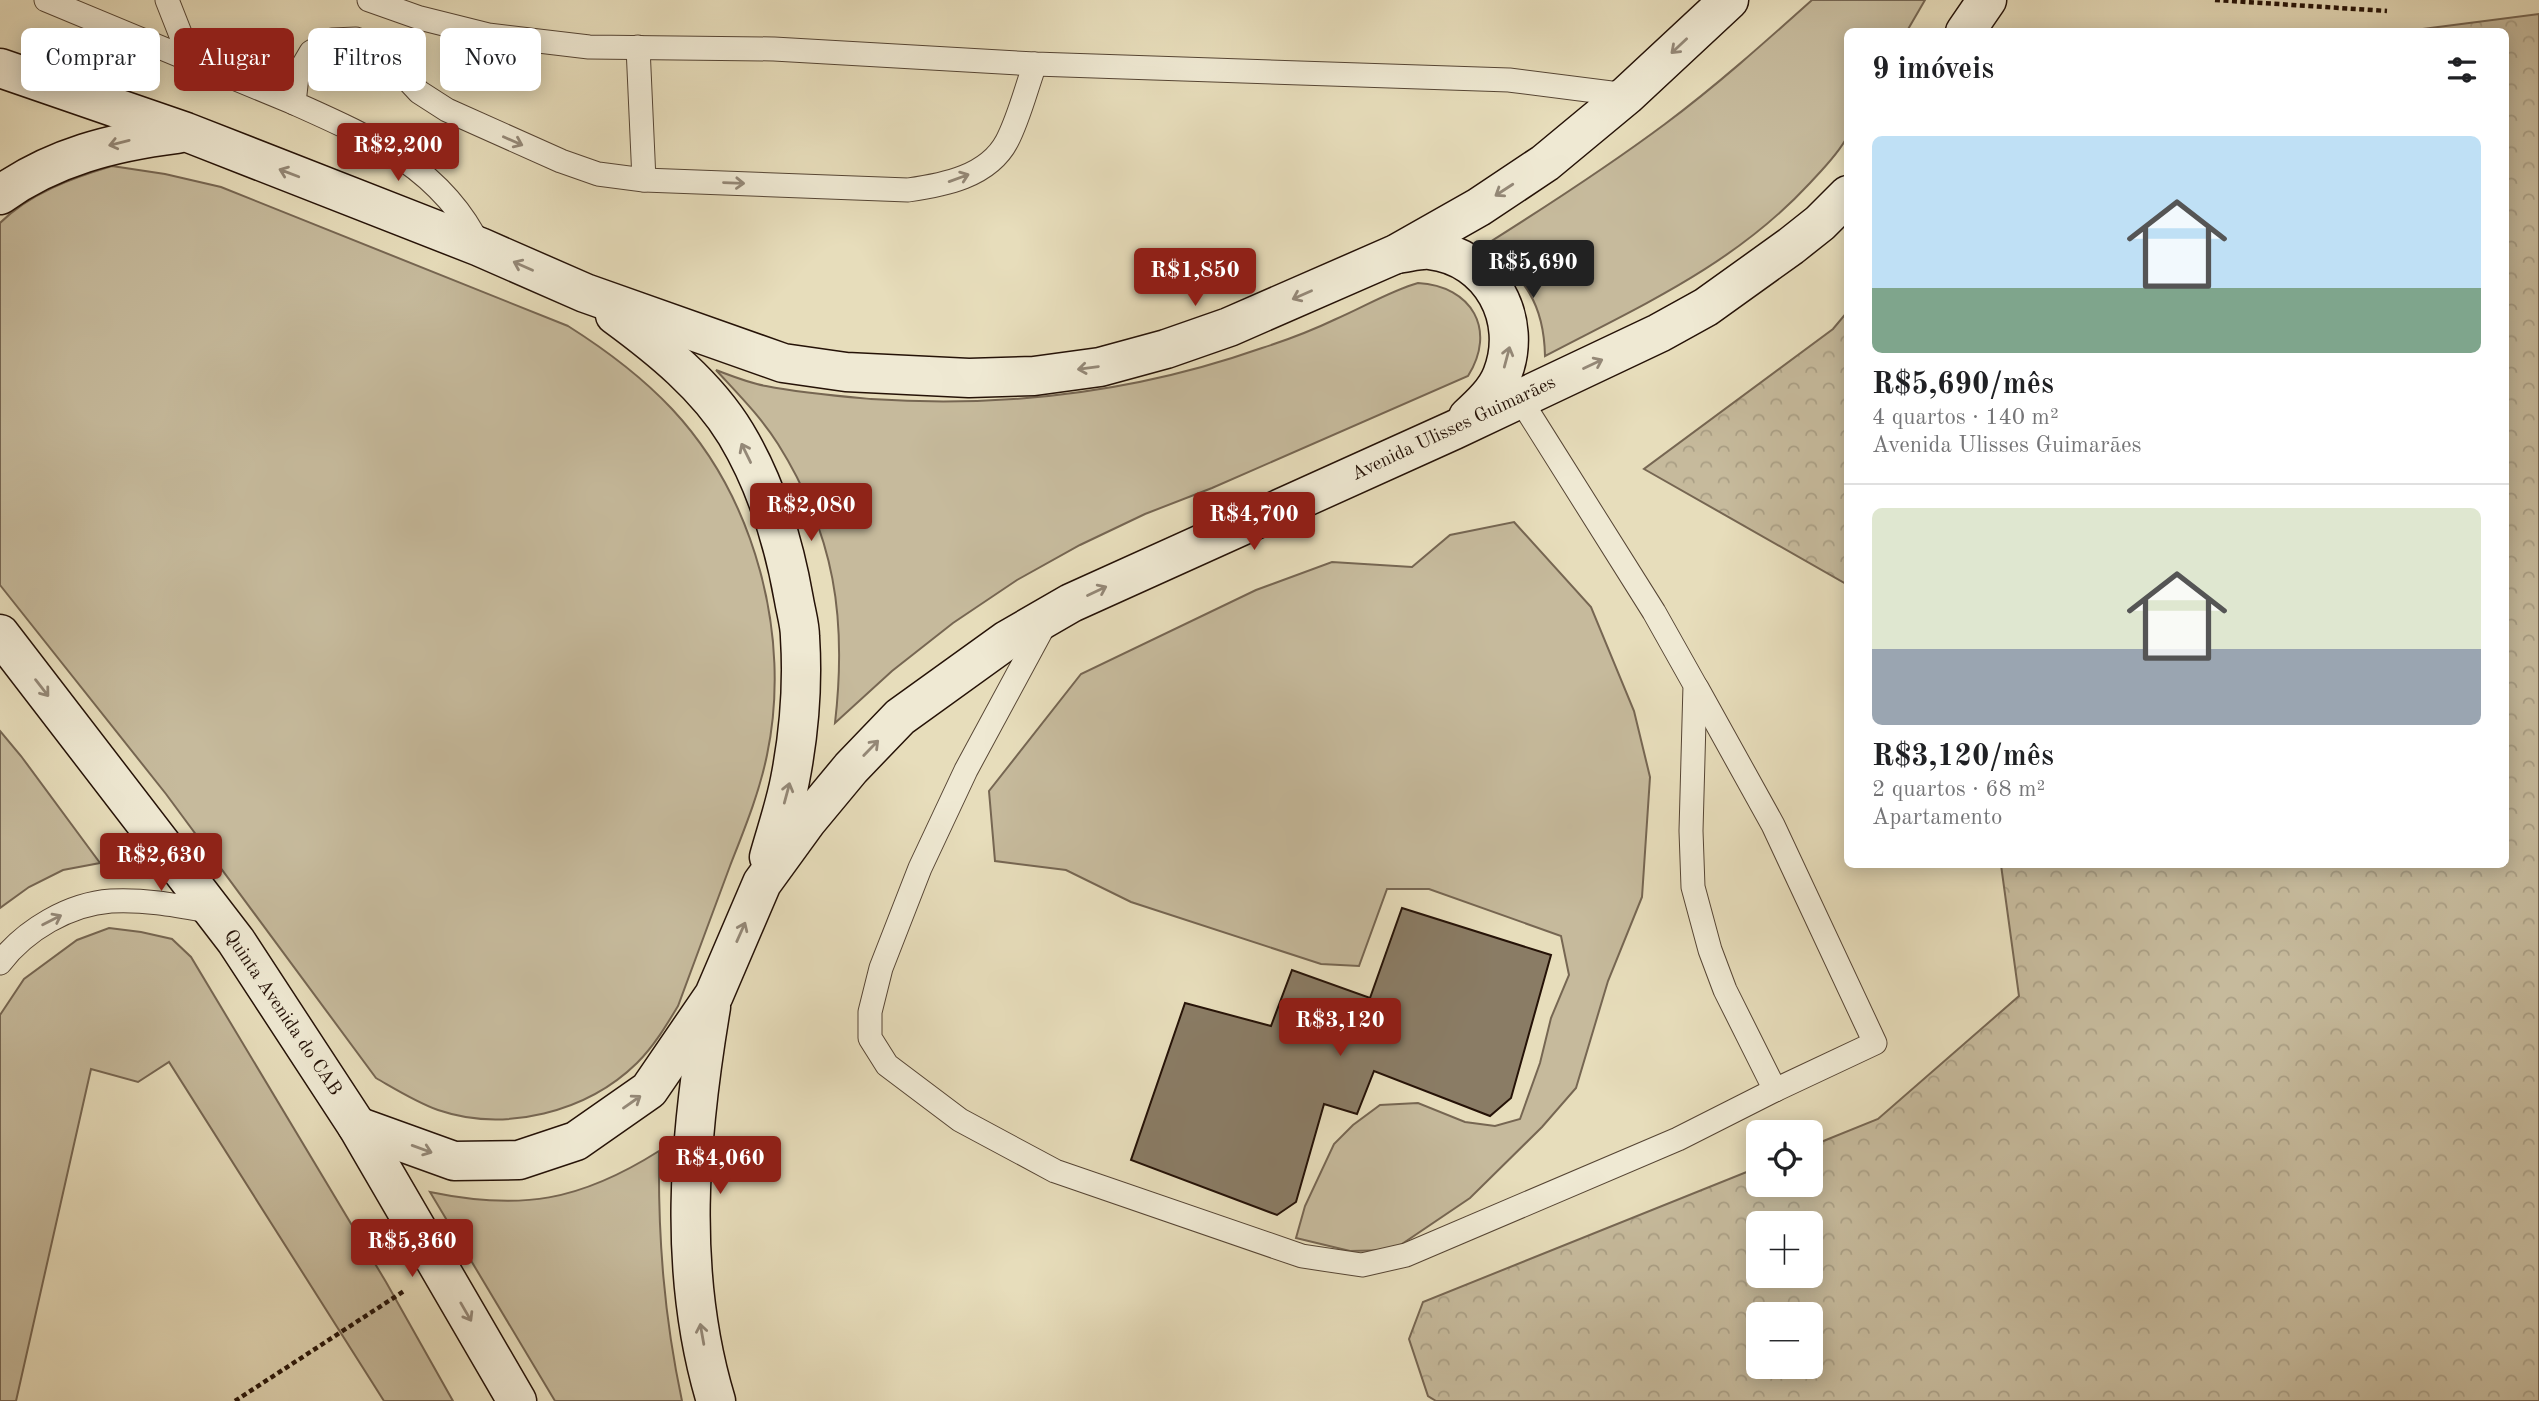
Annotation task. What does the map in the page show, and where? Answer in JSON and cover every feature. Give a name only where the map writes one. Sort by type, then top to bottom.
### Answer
[{"type":"main road","points":[[0,68],[186,132],[480,247],[585,293],[783,363],[846,372],[969,379],[1034,376],[1100,367],[1166,349],[1230,327],[1396,254],[1479,206],[1545,163],[1627,95],[1729,0]]},
{"type":"main road","points":[[1968,28],[1987,0]]},
{"type":"main road","points":[[0,195],[23,178],[78,154],[126,141],[186,132]]},
{"type":"main road","name":"Avenida Ulisses Guimarães","points":[[713,995],[762,883],[816,810],[851,768],[901,717],[1007,640],[1050,615],[1184,550],[1454,430],[1659,333],[1706,307],[1820,223],[1844,199]]},
{"type":"main road","points":[[1396,254],[1429,250],[1462,260],[1489,280],[1506,310],[1511,344],[1502,377],[1482,404],[1454,430]]},
{"type":"main road","points":[[585,293],[654,344],[698,386],[736,433],[760,482],[777,528],[800,635],[800,679],[797,735],[790,782],[762,883]]},
{"type":"main road","name":"Quinta Avenida do CAB","points":[[0,634],[236,941],[357,1126],[517,1401]]},
{"type":"main road","points":[[357,1126],[454,1161],[519,1160],[576,1141],[649,1090],[713,995]]},
{"type":"main road","points":[[713,995],[697,1090],[691,1173],[690,1252],[702,1336],[716,1401]]},
{"type":"lane","points":[[46,0],[174,54]]},
{"type":"lane","points":[[167,0],[178,28]]},
{"type":"lane","points":[[369,0],[420,18],[488,35],[589,47],[774,49],[1035,64],[1509,80],[1627,95]]},
{"type":"lane","points":[[294,103],[297,76],[311,52],[332,40],[356,39],[379,49],[419,92],[447,110],[561,161],[598,173],[644,180],[908,190],[939,186],[969,176],[991,161],[1006,143],[1035,64]]},
{"type":"lane","points":[[638,47],[644,180]]},
{"type":"lane","points":[[265,91],[403,157],[430,178],[454,203],[469,224],[480,247]]},
{"type":"lane","points":[[1050,615],[966,770],[920,868],[881,968],[870,1012],[870,1038],[887,1065],[960,1120],[1055,1171],[1303,1256],[1362,1265],[1406,1255],[1678,1139],[1875,1043],[1773,825],[1654,612],[1520,399]]},
{"type":"lane","points":[[1695,685],[1691,831],[1693,887],[1710,950],[1725,990],[1775,1090]]},
{"type":"lane","points":[[0,963],[26,936],[50,920],[79,908],[110,901],[156,902],[214,912]]},
{"type":"path","points":[[2215,0],[2387,11]]},
{"type":"path","points":[[235,1401],[440,1268]]},
{"type":"green space","points":[[1812,0],[1925,0],[1909,28],[1844,28],[1844,142],[1825,167],[1781,212],[1718,260],[1685,281],[1545,356],[1541,321],[1529,293],[1510,269],[1482,247],[1665,124]]},
{"type":"green space","points":[[2539,14],[2539,1401],[1436,1401],[1428,1396],[1409,1339],[1423,1302],[1746,1172],[1746,1197],[1823,1197],[1823,1141],[1878,1119],[2019,996],[2001,868],[2509,868],[2509,28],[2430,28]]},
{"type":"green space","points":[[112,166],[165,174],[221,187],[568,326],[623,364],[672,409],[701,445],[725,484],[745,526],[760,571],[770,617],[774,710],[767,755],[751,812],[678,1006],[654,1043],[637,1063],[594,1094],[544,1114],[490,1119],[464,1117],[438,1110],[414,1100],[376,1078],[166,794],[0,585],[0,223],[38,195],[67,181]]},
{"type":"green space","points":[[1418,283],[1453,292],[1474,313],[1480,342],[1468,376],[1212,488],[1145,514],[1080,545],[1017,580],[953,623],[892,671],[835,723],[839,648],[837,613],[824,545],[813,511],[778,444],[757,415],[716,370],[766,386],[871,399],[971,401],[1070,393],[1167,376],[1215,363],[1300,335]]},
{"type":"green space","points":[[1844,316],[1844,583],[1644,469],[1833,329]]},
{"type":"green space","points":[[1514,522],[1591,607],[1634,711],[1650,777],[1642,897],[1608,981],[1576,1088],[1542,1127],[1470,1198],[1393,1250],[1350,1251],[1296,1238],[1305,1206],[1334,1144],[1353,1125],[1380,1105],[1418,1103],[1465,1122],[1495,1126],[1520,1119],[1540,1063],[1551,1018],[1569,975],[1561,936],[1429,889],[1387,889],[1359,966],[1321,964],[1131,902],[1066,870],[995,861],[989,791],[1081,674],[1256,590],[1332,562],[1412,567],[1450,535]]},
{"type":"green space","points":[[0,731],[100,863],[63,870],[29,887],[0,908]]},
{"type":"green space","points":[[109,928],[172,939],[191,957],[386,1282],[453,1401],[384,1401],[169,1062],[138,1082],[91,1069],[16,1401],[0,1401],[0,1015],[24,979],[77,940]]},
{"type":"green space","points":[[659,1151],[663,1277],[682,1401],[555,1401],[430,1192],[493,1201],[549,1197],[603,1181]]},
{"type":"building","points":[[1402,908],[1551,955],[1511,1098],[1490,1116],[1374,1071],[1357,1114],[1324,1104],[1296,1202],[1277,1215],[1131,1160],[1185,1003],[1271,1026],[1292,970],[1370,998]]}]
